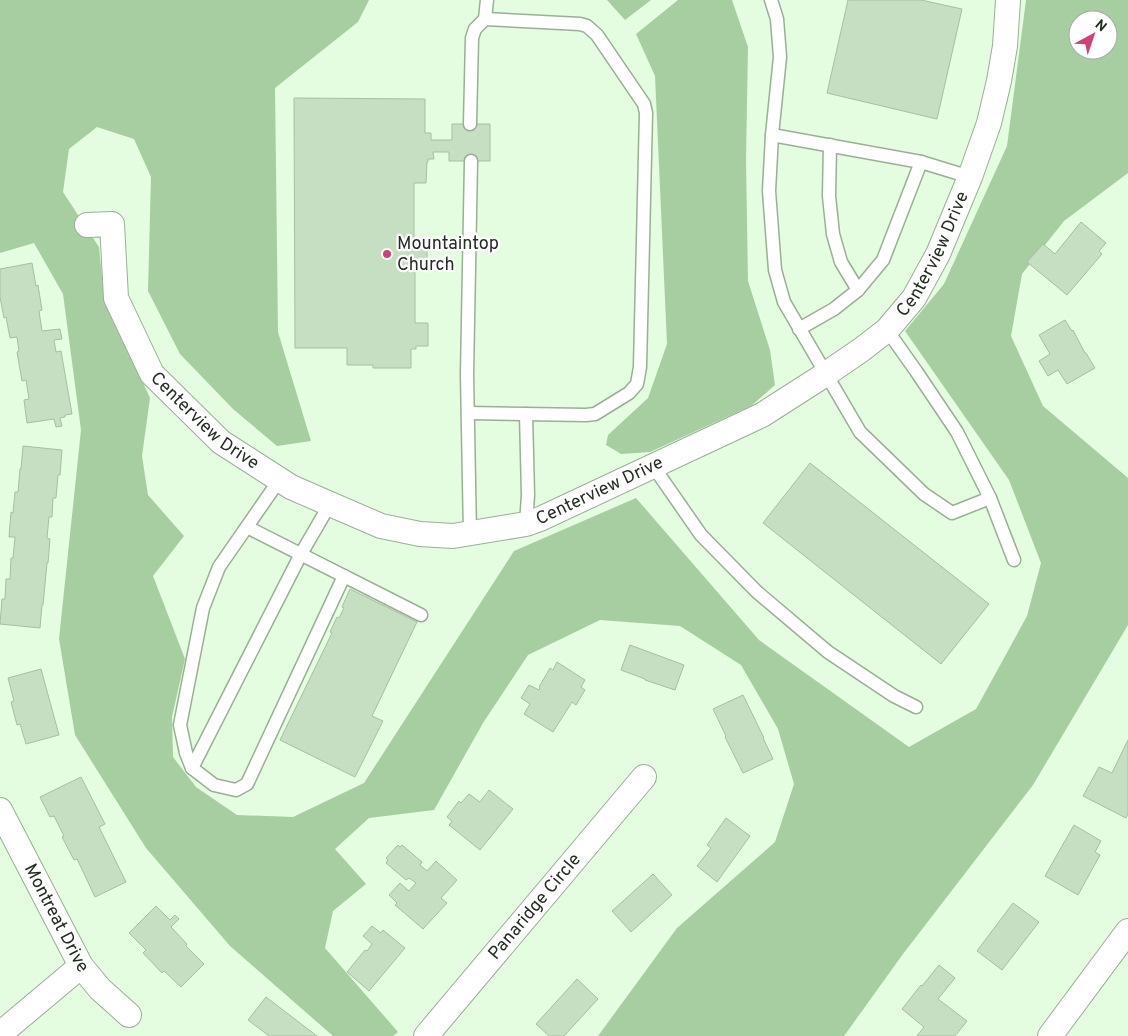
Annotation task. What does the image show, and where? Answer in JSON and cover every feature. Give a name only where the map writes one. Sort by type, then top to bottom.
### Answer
[{"type":"street","name":"Centerview Drive","points":[[87,225],[112,224],[116,298],[152,374],[221,442],[291,487],[381,526],[420,534],[453,536],[526,524],[762,415],[826,374],[887,330],[914,298],[938,254],[970,177],[989,123],[1000,82],[1008,0]]},
{"type":"street","name":"Panaridge Circle","points":[[426,1036],[644,778]]},
{"type":"street","name":"Montreat Drive","points":[[0,810],[81,966],[100,989],[129,1015]]},
{"type":"street","points":[[1050,1036],[1128,930]]},
{"type":"street","points":[[0,1034],[81,966]]},
{"type":"lane","points":[[470,124],[472,38],[475,29],[485,19],[487,0]]},
{"type":"lane","points":[[771,0],[777,20],[780,57],[772,135],[769,191],[775,270],[784,302],[860,432],[924,494],[952,513],[990,498]]},
{"type":"lane","points":[[468,413],[595,414],[629,393],[636,384],[640,367],[646,113],[644,104],[596,35],[587,26],[580,24],[485,19]]},
{"type":"lane","points":[[772,135],[921,162],[970,177]]},
{"type":"lane","points":[[830,145],[829,196],[834,234],[842,262],[858,290]]},
{"type":"lane","points":[[470,534],[467,375],[471,161]]},
{"type":"lane","points":[[799,329],[834,309],[858,290],[883,260],[921,162]]},
{"type":"lane","points":[[887,330],[957,432],[990,498],[1014,560]]},
{"type":"lane","points":[[526,414],[528,495],[526,524]]},
{"type":"lane","points":[[653,466],[701,535],[757,592],[828,652],[894,696],[916,707]]},
{"type":"lane","points":[[280,479],[220,567],[203,608],[180,725],[186,753],[192,768],[214,785],[236,790],[247,784],[344,576]]},
{"type":"lane","points":[[192,768],[301,554],[330,504]]},
{"type":"lane","points":[[247,527],[421,615]]},
{"type":"green space","points":[[0,0],[369,0],[358,22],[275,88],[278,332],[311,441],[277,446],[233,409],[180,354],[148,291],[151,177],[134,139],[97,127],[69,149],[63,192],[99,247],[104,296],[150,398],[142,456],[148,495],[184,536],[153,576],[185,659],[172,717],[173,757],[196,787],[237,815],[293,817],[364,783],[514,551],[636,498],[759,640],[909,747],[976,709],[1027,616],[1041,563],[1009,480],[905,331],[944,284],[1007,146],[1026,0],[1128,0],[1128,173],[1064,221],[1022,274],[1011,336],[1043,406],[1128,478],[1128,625],[1033,785],[903,954],[844,1036],[598,1036],[677,928],[775,842],[794,784],[778,729],[741,665],[680,626],[600,620],[528,655],[483,723],[434,810],[369,818],[335,849],[366,884],[333,911],[325,948],[398,1032],[393,1036],[333,1036],[230,946],[146,848],[75,735],[59,639],[81,430],[63,294],[34,243],[0,253]]},
{"type":"green space","points":[[607,0],[651,0],[625,20]]},
{"type":"green space","points":[[678,0],[732,0],[748,47],[746,160],[748,281],[770,350],[775,385],[751,406],[650,452],[621,454],[606,445],[608,435],[648,398],[667,344],[655,76],[636,34]]},
{"type":"building","points":[[848,0],[921,0],[962,9],[937,119],[827,93]]},
{"type":"building","points":[[294,98],[425,99],[425,133],[431,133],[431,140],[452,140],[452,124],[490,124],[490,161],[449,161],[449,152],[433,152],[434,159],[428,159],[427,162],[426,183],[414,183],[414,244],[427,244],[427,264],[415,264],[415,323],[428,323],[428,346],[416,346],[416,349],[411,349],[411,368],[373,368],[373,365],[347,365],[347,348],[295,348]]},
{"type":"building","points":[[1081,222],[1106,243],[1099,251],[1102,254],[1067,295],[1027,262],[1043,244],[1055,254]]},
{"type":"building","points":[[32,263],[42,310],[39,311],[42,331],[60,329],[62,339],[54,340],[56,352],[61,351],[72,414],[60,418],[62,426],[56,427],[54,419],[27,423],[24,400],[29,399],[26,380],[22,381],[17,352],[19,351],[17,337],[10,338],[0,297],[0,269]]},
{"type":"building","points":[[1065,320],[1095,368],[1067,384],[1058,370],[1048,376],[1039,361],[1050,354],[1039,335]]},
{"type":"building","points":[[23,446],[62,450],[56,498],[53,498],[52,517],[49,517],[47,538],[50,539],[40,628],[0,624],[2,599],[5,599],[6,579],[10,579],[11,558],[13,558],[15,537],[9,537],[11,512],[13,513],[15,492],[18,492]]},
{"type":"building","points":[[810,463],[989,604],[941,664],[763,523]]},
{"type":"building","points":[[350,589],[417,622],[372,716],[383,721],[355,777],[280,740],[332,633],[330,632],[337,617],[339,618],[344,608],[342,607]]},
{"type":"building","points":[[630,645],[684,665],[675,690],[621,670]]},
{"type":"building","points":[[557,662],[585,680],[581,687],[585,690],[576,705],[572,702],[553,732],[524,714],[530,704],[521,698],[529,685],[539,690],[550,668],[553,670]]},
{"type":"building","points":[[41,669],[59,735],[26,744],[20,724],[17,725],[11,702],[14,701],[8,678]]},
{"type":"building","points":[[743,695],[773,759],[743,773],[713,709]]},
{"type":"building","points":[[1128,740],[1128,814],[1126,818],[1083,796],[1099,767],[1112,773]]},
{"type":"building","points":[[81,777],[105,824],[99,827],[126,882],[95,897],[77,859],[74,860],[62,837],[64,836],[54,816],[50,817],[40,797]]},
{"type":"building","points":[[489,790],[513,809],[480,850],[449,825],[452,821],[447,817],[459,801],[461,803],[469,794],[480,802]]},
{"type":"building","points":[[726,818],[750,836],[717,882],[697,866],[711,848],[707,845]]},
{"type":"building","points":[[1074,825],[1101,841],[1095,852],[1100,855],[1078,895],[1045,876]]},
{"type":"building","points":[[398,845],[400,847],[402,845],[422,862],[420,865],[427,871],[436,861],[457,880],[441,898],[447,903],[423,929],[395,905],[397,903],[389,895],[400,883],[409,891],[416,883],[409,878],[406,880],[386,863],[388,860],[386,858]]},
{"type":"building","points":[[653,874],[672,895],[631,932],[612,911]]},
{"type":"building","points":[[1013,903],[1039,922],[1002,970],[977,951]]},
{"type":"building","points":[[156,906],[170,920],[175,915],[179,919],[171,927],[204,964],[181,987],[164,971],[162,973],[143,953],[146,950],[129,933]]},
{"type":"building","points":[[372,926],[381,933],[383,930],[405,948],[369,991],[347,972],[372,944],[363,936]]},
{"type":"building","points":[[939,965],[955,978],[938,999],[967,1021],[955,1036],[917,1036],[924,1027],[902,1009]]},
{"type":"building","points":[[577,979],[598,999],[564,1036],[549,1036],[536,1024]]},
{"type":"building","points":[[266,997],[317,1036],[269,1036],[248,1020]]},
{"type":"place","name":"Mountaintop Church","points":[[387,254]]}]
